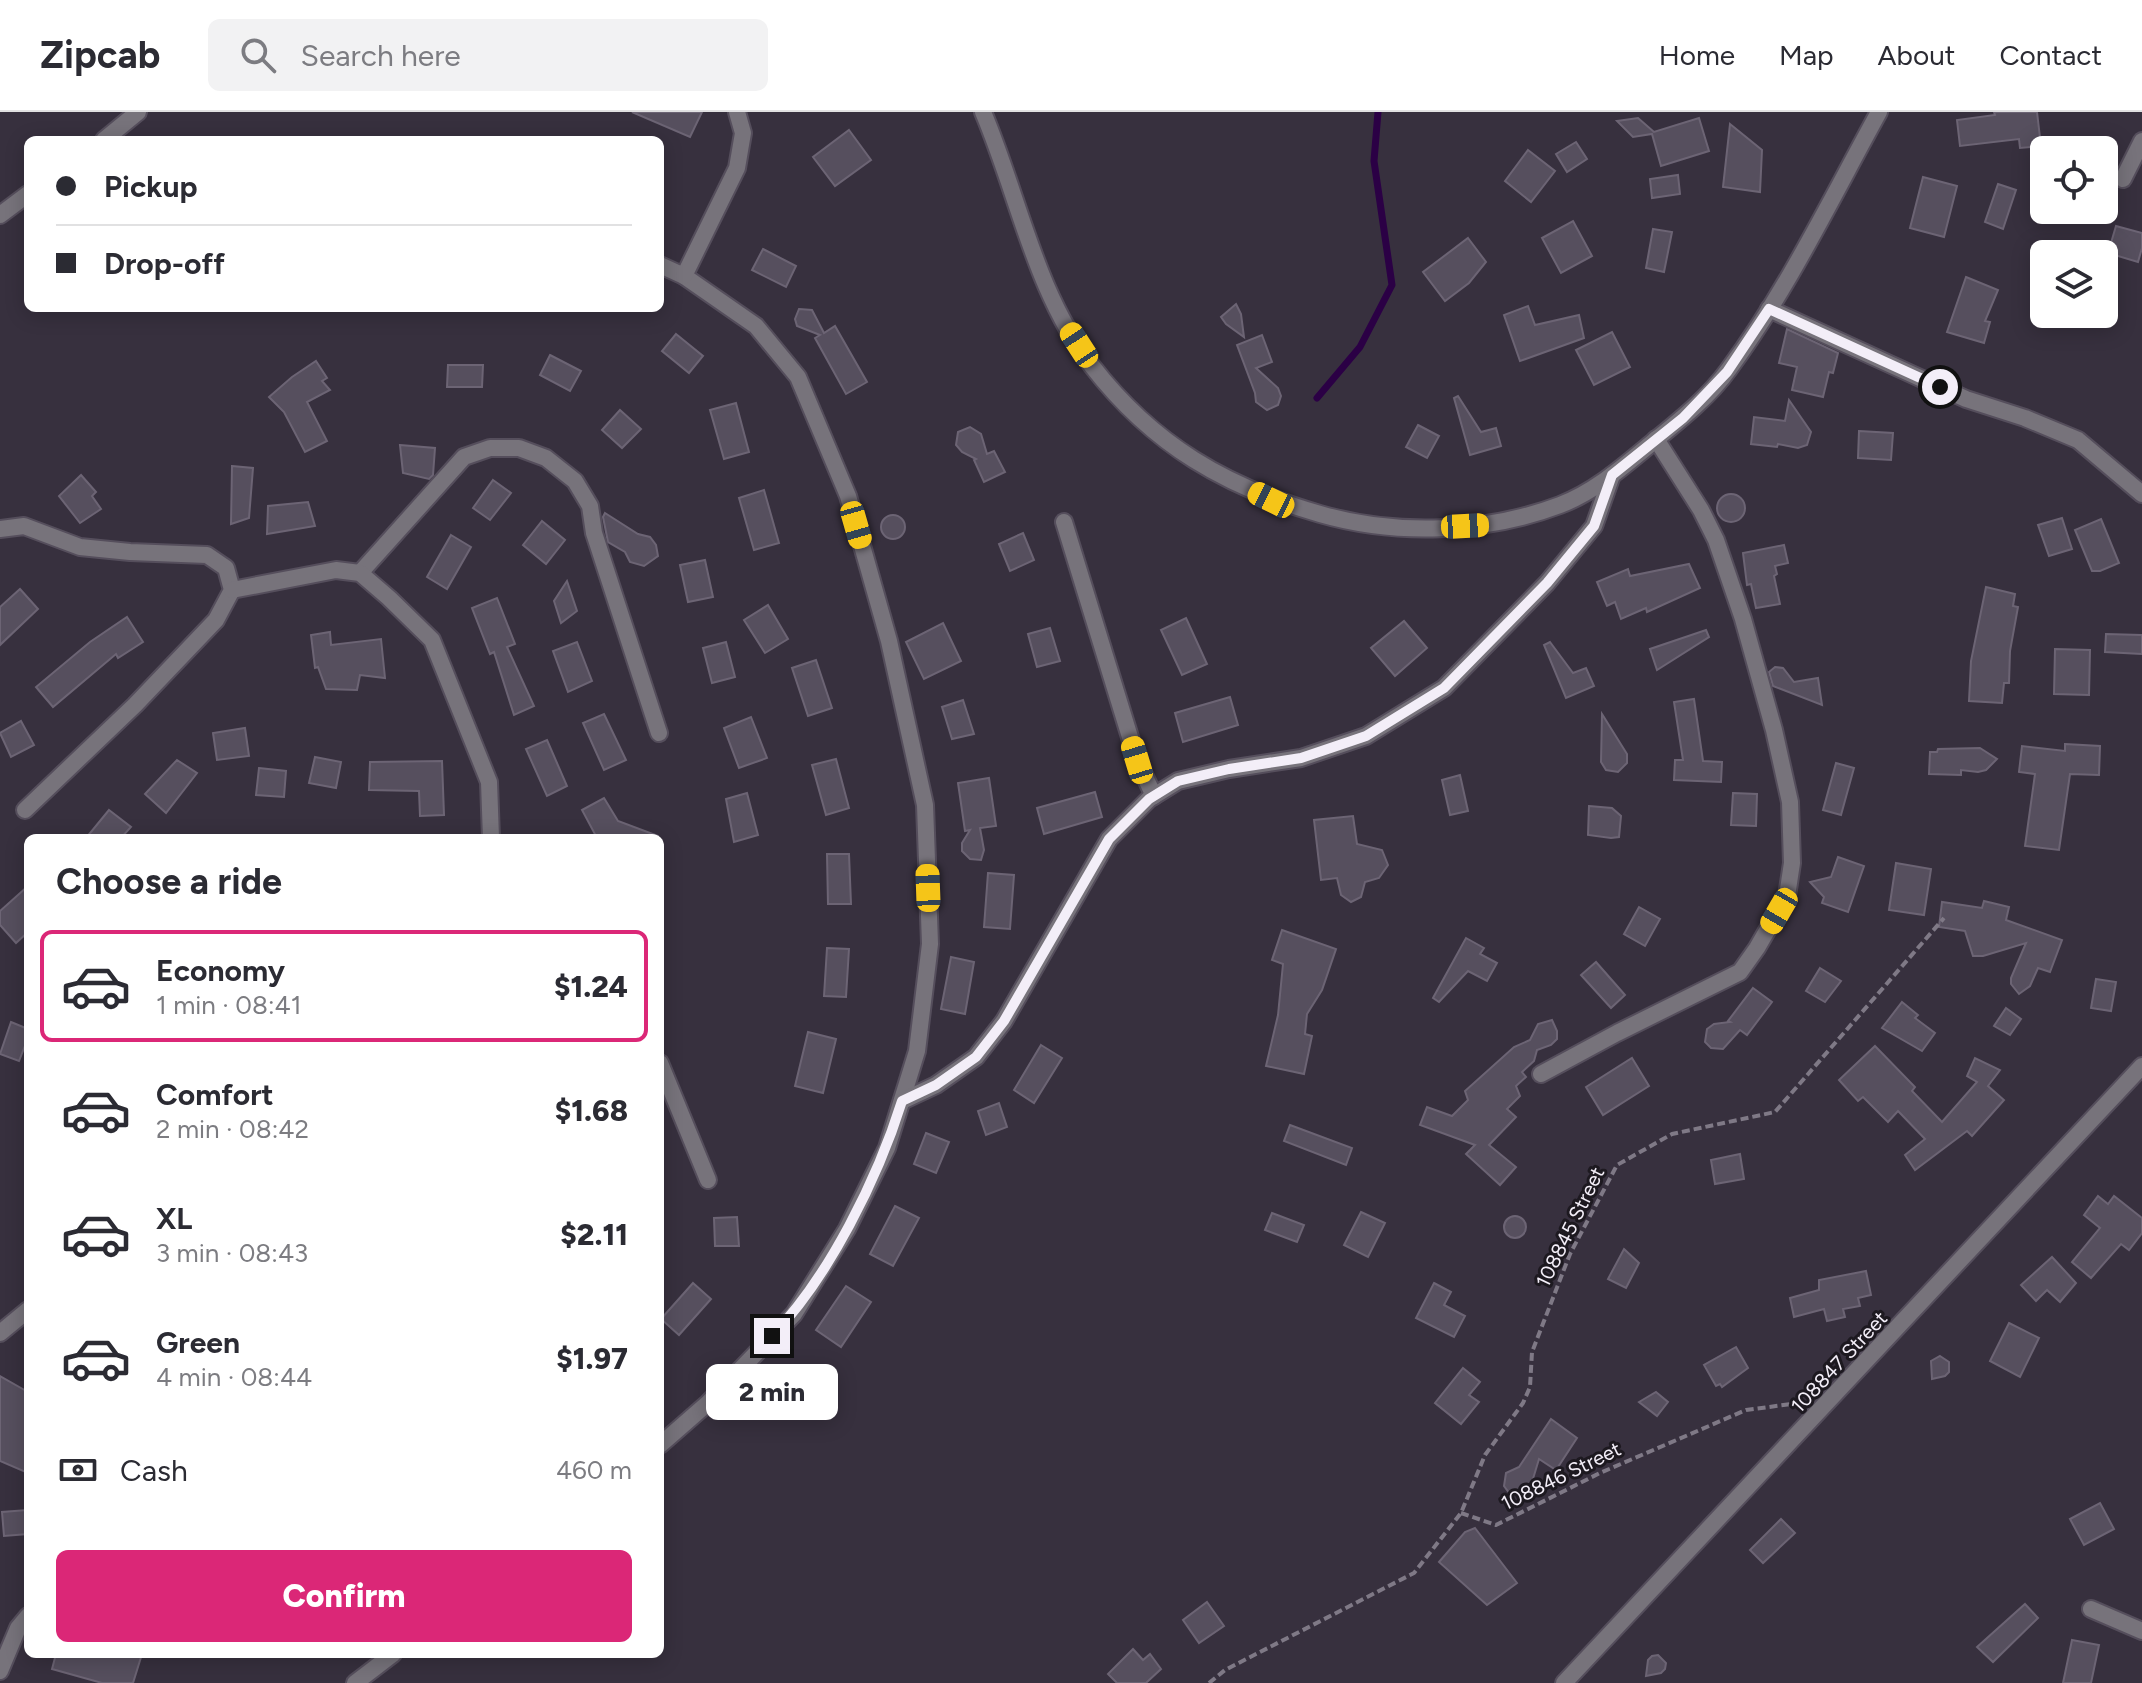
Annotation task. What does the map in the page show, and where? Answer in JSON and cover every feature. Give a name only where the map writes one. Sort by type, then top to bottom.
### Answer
[{"type":"street","points":[[109,136],[138,112]]},
{"type":"street","points":[[684,276],[737,168],[743,133],[737,112]]},
{"type":"street","points":[[983,112],[1053,305],[1091,365],[1140,420],[1202,467],[1271,500],[1340,520],[1418,528],[1489,525],[1562,504],[1612,475],[1683,418],[1727,372],[1769,309],[1879,112]]},
{"type":"street","points":[[2123,179],[2142,141]]},
{"type":"street","points":[[0,215],[24,197]]},
{"type":"street","points":[[664,267],[684,276],[756,326],[798,377],[848,496],[889,641],[925,805],[930,944],[917,1051],[887,1148],[847,1229],[794,1314],[708,1403],[664,1442]]},
{"type":"street","points":[[1769,309],[1966,399],[2025,418],[2078,440],[2142,494]]},
{"type":"street","points":[[1541,1074],[1740,972],[1787,896],[1792,863],[1790,802],[1774,730],[1743,619],[1716,540],[1701,510],[1656,439]]},
{"type":"street","points":[[360,573],[464,457],[490,448],[519,448],[546,458],[575,481],[590,506],[594,533],[659,733]]},
{"type":"street","points":[[902,1101],[936,1085],[976,1057],[1004,1021],[1109,839],[1154,796],[1178,781],[1229,769],[1301,758],[1366,736],[1444,688],[1547,583],[1594,526],[1612,475]]},
{"type":"street","points":[[1064,522],[1137,760],[1154,796]]},
{"type":"street","points":[[0,529],[24,526],[80,547],[207,555],[226,568],[232,590],[216,620],[135,705],[25,810]]},
{"type":"street","points":[[232,590],[336,570],[360,573],[432,640],[489,782],[491,834]]},
{"type":"street","name":"108847 Street","points":[[1564,1683],[2142,1066]]},
{"type":"street","points":[[664,1073],[708,1180]]},
{"type":"street","points":[[0,1333],[24,1313]]},
{"type":"street","points":[[2091,1609],[2142,1631]]},
{"type":"street","points":[[0,1671],[24,1621]]},
{"type":"street","points":[[355,1683],[388,1658]]},
{"type":"path","name":"108845 Street","points":[[1461,1513],[1485,1455],[1523,1403],[1530,1387],[1532,1352],[1570,1254],[1617,1165],[1672,1134],[1775,1112],[1944,918]]},
{"type":"path","name":"108846 Street","points":[[1461,1513],[1496,1525],[1600,1473],[1746,1410],[1831,1399]]},
{"type":"path","points":[[1209,1683],[1225,1670],[1414,1573],[1461,1513]]},
{"type":"building","points":[[632,112],[702,112],[690,137]]},
{"type":"building","points":[[1994,112],[2037,112],[2040,136],[2030,136],[2030,147],[2020,148],[2019,139],[1960,146],[1957,120],[1995,115]]},
{"type":"building","points":[[1638,118],[1654,132],[1699,118],[1709,151],[1661,166],[1652,134],[1633,137],[1617,121]]},
{"type":"building","points":[[1730,124],[1762,150],[1760,192],[1723,187]]},
{"type":"building","points":[[849,130],[871,160],[835,186],[813,157]]},
{"type":"building","points":[[1576,142],[1587,159],[1567,172],[1556,154]]},
{"type":"building","points":[[1528,150],[1555,171],[1531,202],[1505,181]]},
{"type":"building","points":[[1678,175],[1680,194],[1652,198],[1650,179]]},
{"type":"building","points":[[1923,177],[1957,186],[1944,237],[1910,228]]},
{"type":"building","points":[[1998,184],[2016,190],[2003,229],[1985,222]]},
{"type":"building","points":[[1573,221],[1592,256],[1561,273],[1542,238]]},
{"type":"building","points":[[2116,226],[2142,233],[2138,262],[2118,256],[2118,240],[2112,240]]},
{"type":"building","points":[[1653,229],[1672,232],[1664,272],[1646,268]]},
{"type":"building","points":[[1468,238],[1486,262],[1469,283],[1445,301],[1423,272]]},
{"type":"building","points":[[763,249],[796,266],[786,287],[752,270]]},
{"type":"building","points":[[1966,277],[1998,290],[1985,321],[1990,322],[1984,343],[1947,332]]},
{"type":"building","points":[[1236,304],[1241,314],[1244,337],[1221,317]]},
{"type":"building","points":[[1528,306],[1535,325],[1579,315],[1584,338],[1520,361],[1504,315]]},
{"type":"building","points":[[799,309],[812,310],[824,333],[835,326],[867,382],[846,394],[815,338],[820,335],[797,326],[795,319]]},
{"type":"building","points":[[1787,329],[1838,353],[1823,397],[1792,390],[1797,367],[1779,363]]},
{"type":"building","points":[[1612,332],[1630,367],[1594,385],[1576,350]]},
{"type":"building","points":[[676,334],[703,356],[689,373],[662,351]]},
{"type":"building","points":[[1262,335],[1272,362],[1256,368],[1278,388],[1281,396],[1278,405],[1267,410],[1256,402],[1237,345]]},
{"type":"building","points":[[550,355],[581,371],[570,391],[540,375]]},
{"type":"building","points":[[316,361],[327,378],[322,381],[330,390],[307,402],[327,441],[305,452],[284,412],[269,397]]},
{"type":"building","points":[[448,365],[483,365],[482,387],[447,387]]},
{"type":"building","points":[[1458,396],[1481,432],[1496,428],[1501,446],[1470,455],[1454,398]]},
{"type":"building","points":[[1789,400],[1811,432],[1807,445],[1798,448],[1751,444],[1754,417],[1785,421]]},
{"type":"building","points":[[736,403],[749,452],[724,459],[710,410]]},
{"type":"building","points":[[620,410],[641,429],[622,448],[602,430]]},
{"type":"building","points":[[1418,425],[1439,436],[1427,458],[1406,447]]},
{"type":"building","points":[[970,427],[981,434],[987,454],[994,451],[1005,472],[984,482],[976,459],[956,445],[958,432]]},
{"type":"building","points":[[1859,431],[1893,433],[1891,460],[1858,458]]},
{"type":"building","points":[[400,445],[435,448],[433,475],[429,479],[403,473]]},
{"type":"building","points":[[232,466],[253,468],[249,518],[231,524]]},
{"type":"building","points":[[81,475],[96,492],[92,496],[101,509],[80,523],[59,496]]},
{"type":"building","points":[[493,480],[511,493],[490,520],[473,508]]},
{"type":"building","points":[[764,490],[779,543],[754,550],[739,498]]},
{"type":"building","points":[[1731,494],[1741,498],[1745,508],[1741,518],[1731,522],[1721,518],[1717,508],[1721,498]]},
{"type":"building","points":[[308,502],[315,526],[267,534],[268,506]]},
{"type":"building","points":[[605,513],[638,534],[650,537],[656,545],[658,556],[644,566],[630,562],[625,552],[608,542],[603,517]]},
{"type":"building","points":[[893,515],[902,518],[905,527],[902,536],[893,539],[884,536],[881,527],[884,518]]},
{"type":"building","points":[[2062,518],[2072,549],[2049,556],[2038,525]]},
{"type":"building","points":[[2101,519],[2119,563],[2092,571],[2075,530]]},
{"type":"building","points":[[542,521],[565,540],[546,564],[523,545]]},
{"type":"building","points":[[1023,533],[1034,560],[1010,571],[999,544]]},
{"type":"building","points":[[451,535],[471,547],[447,589],[427,577]]},
{"type":"building","points":[[1784,545],[1788,563],[1775,566],[1777,574],[1774,576],[1780,604],[1756,608],[1751,584],[1747,585],[1743,553]]},
{"type":"building","points":[[705,560],[713,597],[688,602],[680,565]]},
{"type":"building","points":[[1689,564],[1700,588],[1647,612],[1646,608],[1621,619],[1615,602],[1607,606],[1597,582],[1628,569],[1630,576]]},
{"type":"building","points":[[567,581],[577,611],[561,623],[554,601]]},
{"type":"building","points":[[1986,587],[2015,594],[2013,606],[2018,607],[2010,651],[2009,683],[2004,683],[2002,703],[1969,701],[1971,661]]},
{"type":"building","points":[[20,589],[38,609],[0,645],[0,607]]},
{"type":"building","points":[[497,598],[515,644],[507,647],[534,706],[514,715],[494,652],[490,654],[472,608]]},
{"type":"building","points":[[768,605],[788,639],[765,653],[744,620]]},
{"type":"building","points":[[127,617],[143,642],[118,658],[116,654],[53,707],[36,687],[90,642]]},
{"type":"building","points":[[1186,618],[1207,664],[1182,675],[1161,630]]},
{"type":"building","points":[[1404,621],[1427,648],[1395,676],[1371,648]]},
{"type":"building","points":[[943,623],[961,661],[924,679],[906,642]]},
{"type":"building","points":[[1050,628],[1060,661],[1037,667],[1028,634]]},
{"type":"building","points":[[1706,630],[1709,637],[1657,670],[1650,649]]},
{"type":"building","points":[[330,632],[331,645],[381,639],[385,678],[360,675],[357,690],[326,689],[318,667],[315,668],[311,635]]},
{"type":"building","points":[[2106,634],[2142,635],[2142,654],[2105,652]]},
{"type":"building","points":[[577,642],[592,681],[568,692],[553,651]]},
{"type":"building","points":[[726,642],[735,677],[712,683],[703,648]]},
{"type":"building","points":[[1550,642],[1573,673],[1586,668],[1594,686],[1566,698],[1544,645]]},
{"type":"building","points":[[2055,649],[2090,650],[2089,695],[2054,694]]},
{"type":"building","points":[[816,660],[832,708],[808,716],[792,668]]},
{"type":"building","points":[[1775,667],[1783,668],[1794,682],[1818,678],[1822,705],[1773,686],[1769,672]]},
{"type":"building","points":[[1230,697],[1238,725],[1183,742],[1175,713]]},
{"type":"building","points":[[1694,699],[1703,761],[1722,762],[1721,782],[1674,780],[1675,760],[1683,760],[1674,702]]},
{"type":"building","points":[[963,700],[974,734],[952,739],[942,707]]},
{"type":"building","points":[[604,714],[626,760],[604,770],[583,723]]},
{"type":"building","points":[[1602,714],[1627,754],[1627,763],[1618,772],[1606,770],[1601,762]]},
{"type":"building","points":[[751,717],[767,758],[739,768],[724,728]]},
{"type":"building","points":[[21,721],[34,745],[11,757],[0,733]]},
{"type":"building","points":[[245,728],[249,756],[217,760],[213,733]]},
{"type":"building","points":[[547,740],[567,786],[547,796],[526,749]]},
{"type":"building","points":[[2065,744],[2100,746],[2099,775],[2070,774],[2059,850],[2025,846],[2035,774],[2019,772],[2022,746],[2065,751]]},
{"type":"building","points":[[1980,748],[1997,759],[1986,770],[1961,770],[1961,775],[1929,774],[1930,752]]},
{"type":"building","points":[[315,757],[341,762],[336,788],[309,783]]},
{"type":"building","points":[[836,759],[849,808],[826,815],[812,765]]},
{"type":"building","points":[[177,760],[197,773],[166,813],[145,794]]},
{"type":"building","points":[[442,761],[444,815],[420,816],[419,791],[369,790],[370,762]]},
{"type":"building","points":[[1836,763],[1854,768],[1841,815],[1823,810]]},
{"type":"building","points":[[259,768],[286,771],[284,797],[256,795]]},
{"type":"building","points":[[1460,775],[1468,811],[1450,815],[1442,780]]},
{"type":"building","points":[[989,778],[996,826],[980,828],[984,850],[981,860],[970,859],[962,851],[962,843],[970,830],[965,831],[958,783]]},
{"type":"building","points":[[1095,792],[1102,817],[1044,834],[1037,808]]},
{"type":"building","points":[[747,793],[758,835],[734,842],[726,799]]},
{"type":"building","points":[[1733,793],[1757,794],[1756,826],[1731,825]]},
{"type":"building","points":[[604,798],[618,821],[653,834],[595,834],[582,810]]},
{"type":"building","points":[[1589,806],[1612,808],[1621,816],[1619,837],[1588,835]]},
{"type":"building","points":[[109,810],[131,827],[125,834],[89,834]]},
{"type":"building","points":[[1353,816],[1357,844],[1382,850],[1388,865],[1379,878],[1365,882],[1361,897],[1351,902],[1341,895],[1337,878],[1321,880],[1314,820]]},
{"type":"building","points":[[827,854],[849,854],[851,904],[828,904]]},
{"type":"building","points":[[1838,857],[1864,866],[1848,912],[1822,903],[1824,897],[1810,882],[1831,877]]},
{"type":"building","points":[[1896,863],[1931,869],[1924,915],[1889,910]]},
{"type":"building","points":[[988,873],[1014,875],[1010,929],[984,927]]},
{"type":"building","points":[[24,890],[24,936],[16,943],[0,925],[0,911]]},
{"type":"building","points":[[1984,901],[2009,907],[2006,920],[2062,940],[2050,972],[2038,968],[2030,986],[2019,994],[2011,984],[2011,978],[2026,943],[1973,956],[1965,931],[1939,927],[1942,902],[1982,908]]},
{"type":"building","points":[[1639,907],[1660,919],[1645,946],[1624,934]]},
{"type":"building","points":[[1282,930],[1336,949],[1322,990],[1307,1014],[1305,1034],[1312,1036],[1304,1074],[1266,1066],[1278,1015],[1283,964],[1272,960]]},
{"type":"building","points":[[1466,938],[1484,948],[1480,954],[1497,963],[1487,981],[1468,971],[1439,1002],[1433,998]]},
{"type":"building","points":[[827,948],[849,949],[846,997],[824,996]]},
{"type":"building","points":[[951,957],[974,962],[965,1014],[941,1009]]},
{"type":"building","points":[[1596,962],[1625,995],[1611,1008],[1581,975]]},
{"type":"building","points":[[1820,968],[1841,981],[1825,1002],[1806,991]]},
{"type":"building","points":[[2096,979],[2116,982],[2111,1011],[2091,1008]]},
{"type":"building","points":[[1753,988],[1772,1002],[1747,1035],[1740,1030],[1723,1049],[1711,1048],[1705,1042],[1707,1029],[1714,1024],[1730,1022]]},
{"type":"building","points":[[1902,1002],[1918,1015],[1915,1018],[1935,1033],[1922,1051],[1882,1028]]},
{"type":"building","points":[[2006,1008],[2021,1019],[2010,1035],[1994,1026]]},
{"type":"building","points":[[1552,1020],[1557,1039],[1537,1050],[1534,1061],[1522,1072],[1526,1077],[1516,1086],[1520,1096],[1507,1109],[1516,1117],[1489,1145],[1516,1167],[1500,1185],[1466,1154],[1475,1145],[1420,1125],[1427,1107],[1452,1116],[1468,1100],[1465,1091],[1514,1047],[1530,1040],[1538,1024]]},
{"type":"building","points":[[11,1022],[24,1027],[24,1048],[19,1061],[0,1054]]},
{"type":"building","points":[[808,1032],[836,1039],[823,1093],[795,1086]]},
{"type":"building","points":[[1041,1045],[1062,1058],[1034,1103],[1014,1090]]},
{"type":"building","points":[[1875,1046],[1915,1087],[1912,1091],[1942,1122],[1977,1082],[1967,1076],[1975,1058],[2000,1070],[1988,1086],[2004,1100],[1972,1136],[1967,1131],[1915,1170],[1905,1155],[1925,1139],[1898,1111],[1888,1122],[1863,1097],[1858,1101],[1839,1080]]},
{"type":"building","points":[[1632,1058],[1649,1086],[1603,1115],[1586,1087]]},
{"type":"building","points":[[999,1103],[1007,1127],[986,1135],[978,1111]]},
{"type":"building","points":[[1290,1125],[1352,1148],[1346,1165],[1284,1141]]},
{"type":"building","points":[[926,1133],[949,1142],[936,1173],[914,1164]]},
{"type":"building","points":[[1740,1154],[1744,1179],[1715,1184],[1711,1160]]},
{"type":"building","points":[[2098,1196],[2108,1204],[2114,1196],[2142,1218],[2142,1233],[2129,1250],[2121,1244],[2091,1278],[2072,1262],[2100,1228],[2084,1215]]},
{"type":"building","points":[[895,1206],[919,1218],[893,1266],[870,1254]]},
{"type":"building","points":[[1361,1212],[1385,1223],[1368,1257],[1344,1245]]},
{"type":"building","points":[[1272,1213],[1304,1225],[1297,1242],[1265,1230]]},
{"type":"building","points":[[1515,1216],[1523,1219],[1526,1227],[1523,1235],[1515,1238],[1507,1235],[1504,1227],[1507,1219]]},
{"type":"building","points":[[737,1217],[739,1246],[715,1246],[714,1218]]},
{"type":"building","points":[[1624,1249],[1639,1263],[1626,1288],[1608,1279]]},
{"type":"building","points":[[2052,1257],[2076,1283],[2060,1302],[2047,1290],[2036,1301],[2021,1285]]},
{"type":"building","points":[[1866,1271],[1871,1295],[1858,1298],[1860,1306],[1843,1309],[1845,1317],[1827,1321],[1824,1309],[1794,1317],[1790,1298],[1819,1290],[1819,1280]]},
{"type":"building","points":[[693,1283],[711,1299],[679,1335],[664,1322],[664,1316]]},
{"type":"building","points":[[1434,1283],[1451,1292],[1444,1305],[1465,1316],[1454,1337],[1416,1318]]},
{"type":"building","points":[[846,1286],[871,1302],[841,1347],[816,1330]]},
{"type":"building","points":[[2009,1323],[2039,1338],[2020,1377],[1990,1361]]},
{"type":"building","points":[[1736,1347],[1748,1368],[1722,1387],[1720,1384],[1716,1386],[1704,1365]]},
{"type":"building","points":[[1940,1356],[1949,1362],[1949,1372],[1932,1379],[1931,1361]]},
{"type":"building","points":[[1463,1368],[1480,1382],[1469,1395],[1479,1402],[1461,1424],[1435,1403]]},
{"type":"building","points":[[0,1376],[24,1390],[24,1471],[0,1461]]},
{"type":"building","points":[[1656,1392],[1668,1402],[1657,1416],[1639,1402]]},
{"type":"building","points":[[1551,1419],[1577,1438],[1556,1470],[1539,1459],[1529,1492],[1520,1496],[1510,1494],[1504,1486],[1506,1473],[1519,1467]]},
{"type":"building","points":[[2100,1503],[2114,1529],[2084,1545],[2070,1519]]},
{"type":"building","points":[[24,1510],[24,1534],[4,1536],[2,1512]]},
{"type":"building","points":[[1781,1519],[1795,1533],[1763,1563],[1750,1550]]},
{"type":"building","points":[[1475,1528],[1517,1583],[1487,1605],[1439,1562],[1465,1532]]},
{"type":"building","points":[[1207,1602],[1224,1626],[1199,1643],[1183,1620]]},
{"type":"building","points":[[2025,1604],[2038,1618],[1993,1662],[1977,1647]]},
{"type":"building","points":[[2072,1640],[2099,1645],[2091,1683],[2063,1683]]},
{"type":"building","points":[[1133,1649],[1143,1660],[1150,1654],[1161,1669],[1146,1683],[1117,1683],[1108,1674]]},
{"type":"building","points":[[1658,1655],[1666,1663],[1665,1669],[1646,1676],[1648,1660]]},
{"type":"building","points":[[55,1658],[141,1658],[133,1683],[102,1683],[52,1669]]},
{"type":"waterway","points":[[1317,398],[1360,347],[1392,285],[1374,161],[1378,112]]},
{"type":"route","points":[[772,1336],[794,1314],[847,1229],[887,1148],[902,1101],[936,1085],[976,1057],[1004,1021],[1109,839],[1149,799],[1178,781],[1229,769],[1301,758],[1366,736],[1444,688],[1547,583],[1594,526],[1612,475],[1683,418],[1727,372],[1769,309],[1940,387]]}]
